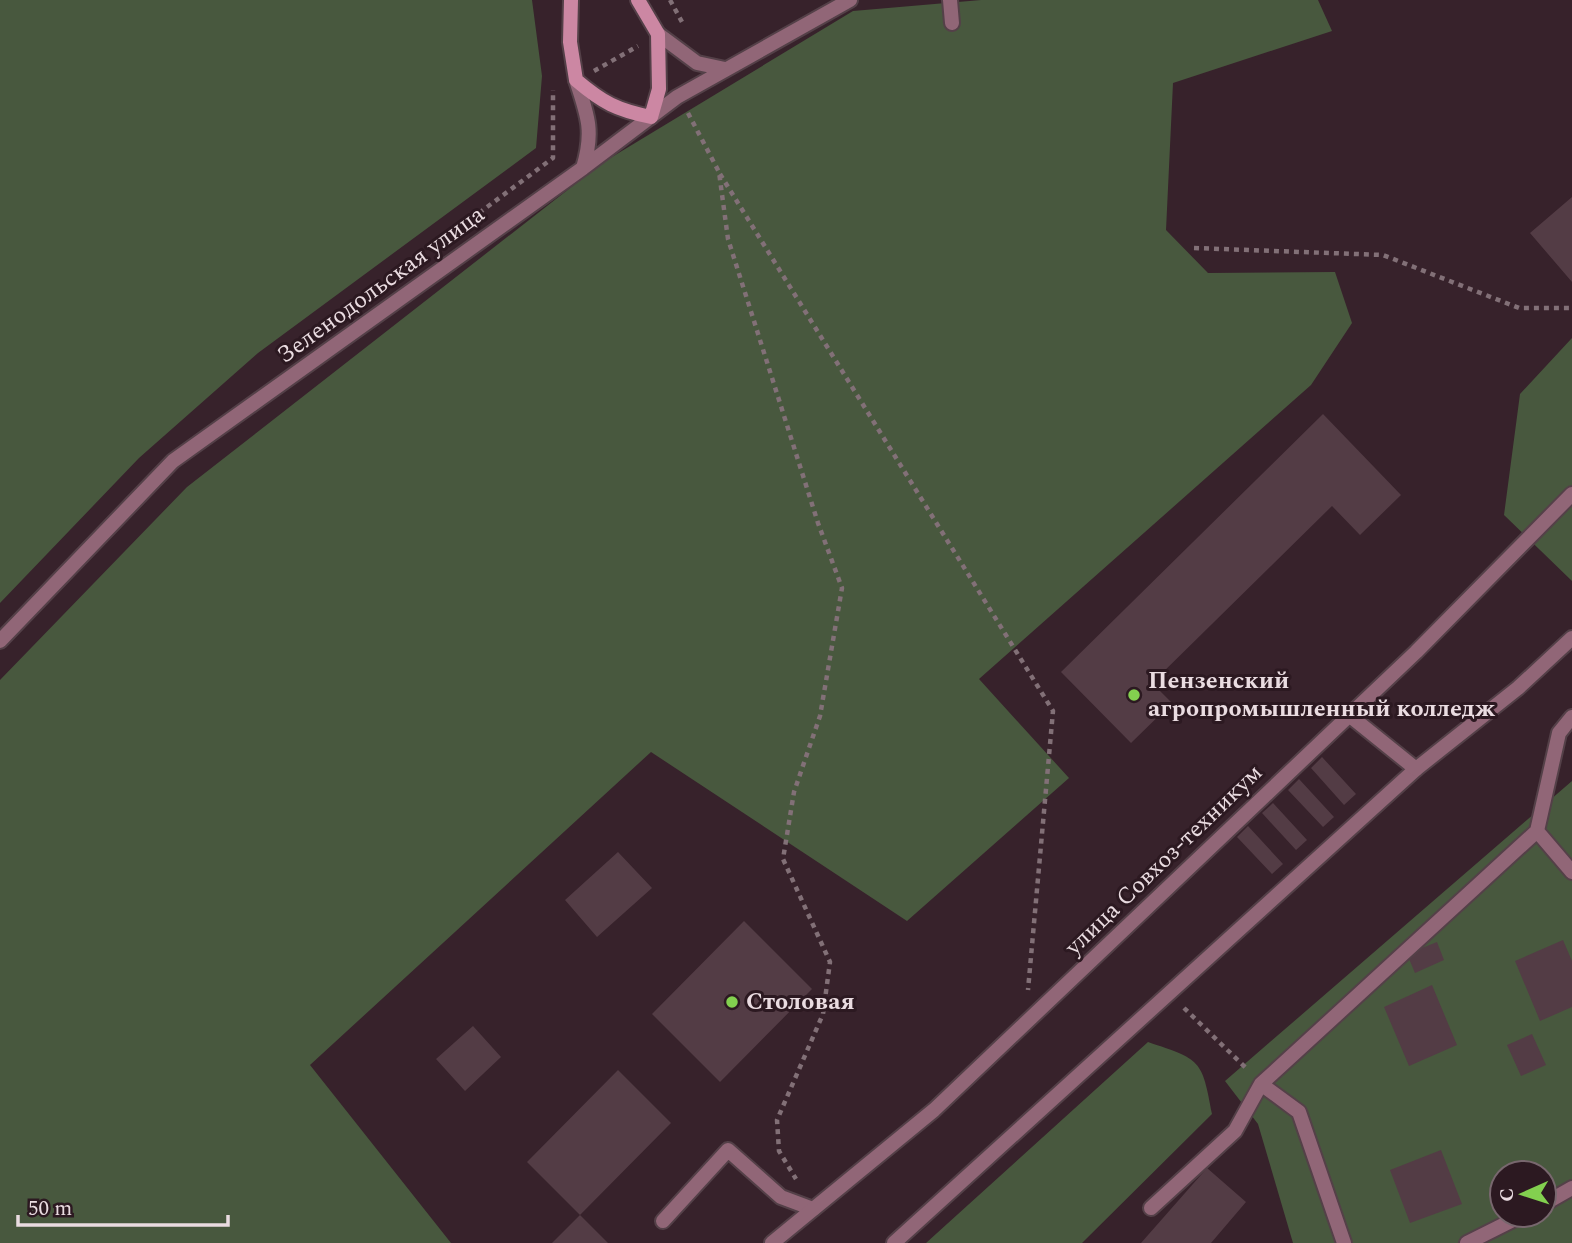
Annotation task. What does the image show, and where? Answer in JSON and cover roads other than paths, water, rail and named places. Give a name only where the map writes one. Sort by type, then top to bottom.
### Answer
[{"type":"street","points":[[571,0],[570,42],[589,120],[591,142],[583,168]]},
{"type":"street","points":[[638,0],[658,34],[697,63],[725,69]]},
{"type":"street","name":"Зеленодольская улица","points":[[0,641],[173,461],[583,168],[677,97],[850,0]]},
{"type":"street","points":[[950,0],[952,23]]},
{"type":"street","points":[[579,79],[603,102],[620,110],[651,117],[659,89],[658,34]]},
{"type":"street","name":"улица Совхоз-техникум","points":[[772,1243],[934,1110],[1349,715],[1572,494]]},
{"type":"street","points":[[894,1243],[1416,769],[1518,688],[1572,638]]},
{"type":"street","points":[[1349,715],[1416,769]]},
{"type":"street","points":[[1151,1208],[1235,1131],[1261,1084],[1537,831],[1559,733],[1572,717]]},
{"type":"street","points":[[1537,831],[1572,872]]},
{"type":"street","points":[[1261,1084],[1299,1112],[1344,1243]]},
{"type":"street","points":[[663,1221],[728,1150],[781,1197],[813,1209]]},
{"type":"street","points":[[1468,1243],[1496,1229]]},
{"type":"place","name":"Пензенский агропромышленный колледж","points":[[1134,695]]},
{"type":"place","name":"Столовая","points":[[732,1002]]}]
